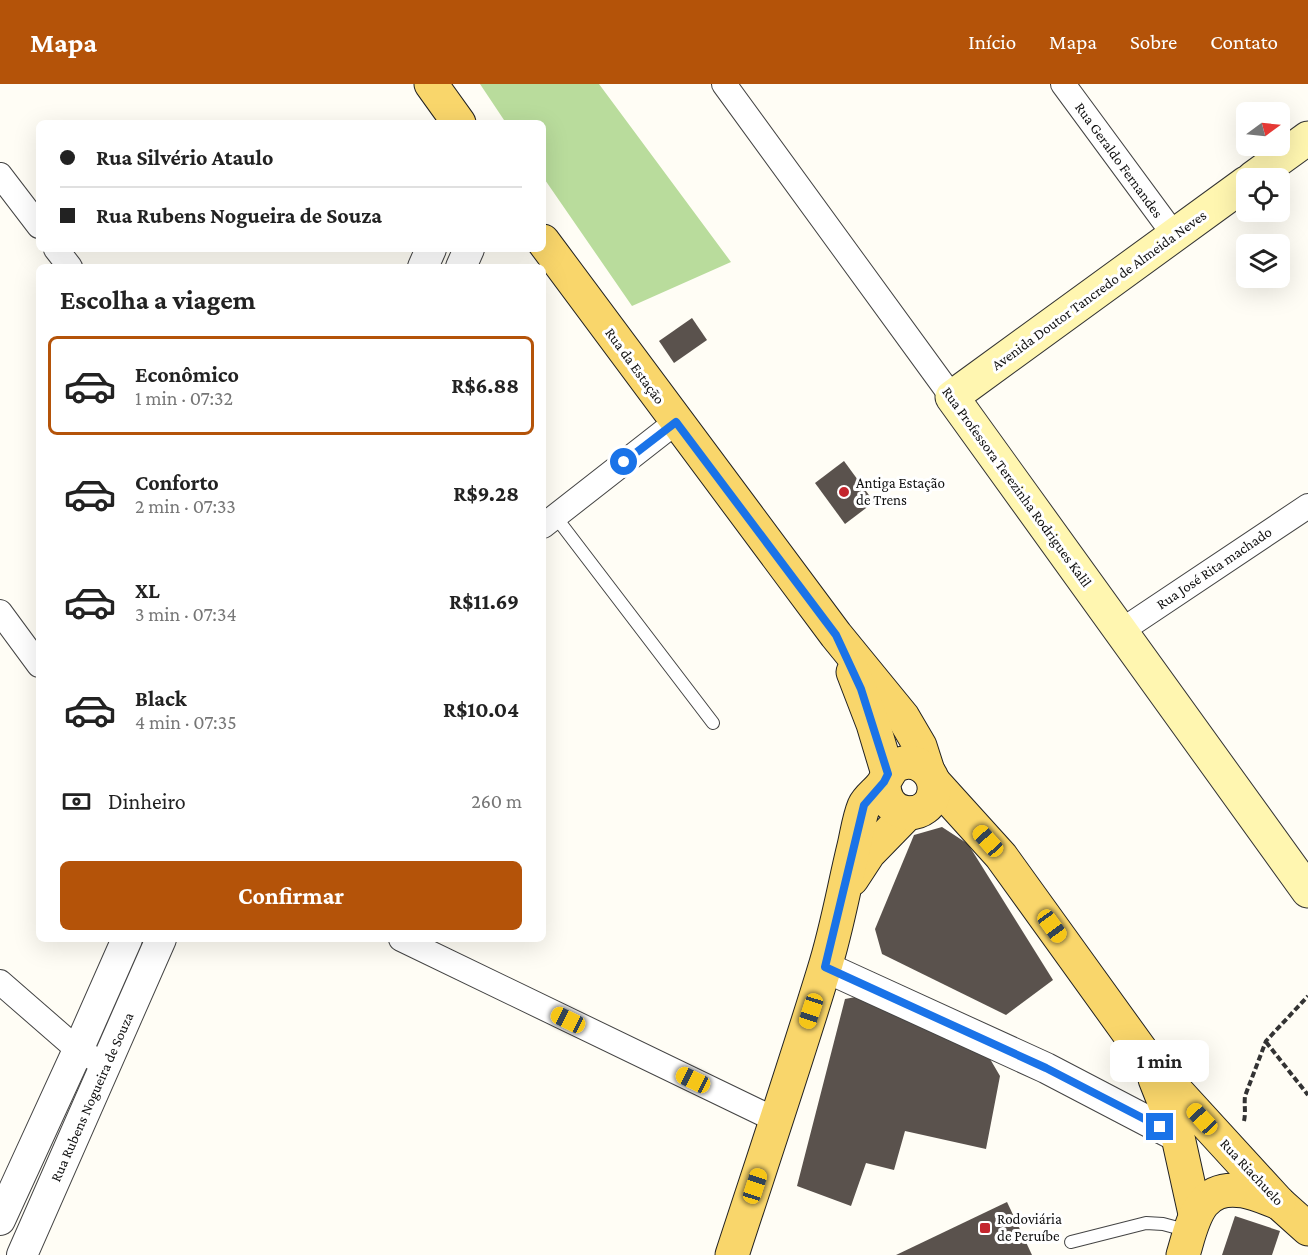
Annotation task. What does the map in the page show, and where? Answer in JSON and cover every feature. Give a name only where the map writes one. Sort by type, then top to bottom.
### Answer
[{"type":"main road","points":[[431,84],[457,120]]},
{"type":"main road","points":[[1267,168],[1308,138]]},
{"type":"main road","name":"Avenida Doutor Tancredo de Almeida Neves","points":[[952,396],[1236,190]]},
{"type":"main road","name":"Rua da Estação","points":[[546,245],[836,635],[903,717],[920,746],[931,777]]},
{"type":"main road","name":"Rua Professora Terezinha Rodrigues Kalil","points":[[952,396],[1308,891]]},
{"type":"main road","name":"Rua da Estação","points":[[836,635],[861,689],[886,778]]},
{"type":"main road","points":[[732,1255],[825,967],[864,805],[895,767],[904,763],[914,763],[931,777],[934,795],[928,805],[913,813],[869,853],[843,893]]},
{"type":"main road","name":"Rua Riachuelo","points":[[931,777],[1001,856],[1148,1060],[1279,1203],[1308,1229]]},
{"type":"main road","points":[[886,778],[884,792],[892,807],[900,812],[913,813]]},
{"type":"main road","name":"Rua Riachuelo","points":[[913,813],[936,814],[965,825],[1001,856]]},
{"type":"main road","points":[[1148,1060],[1179,1137],[1190,1234]]},
{"type":"main road","points":[[1190,1234],[1202,1203],[1210,1196],[1225,1191],[1243,1191],[1279,1203]]},
{"type":"street","name":"Rua Professora Terezinha Rodrigues Kalil","points":[[724,84],[952,396]]},
{"type":"street","name":"Rua Geraldo Fernandes","points":[[1063,84],[1175,236]]},
{"type":"street","points":[[0,176],[36,222]]},
{"type":"street","points":[[58,252],[68,264]]},
{"type":"street","points":[[549,521],[676,422]]},
{"type":"street","name":"Rua José Rita machado","points":[[1120,631],[1308,506]]},
{"type":"street","points":[[0,612],[36,661]]},
{"type":"street","name":"Rua Rubens Nogueira de Souza","points":[[0,1220],[126,942]]},
{"type":"street","name":"Rua Rubens Nogueira de Souza","points":[[22,1255],[160,942]]},
{"type":"street","points":[[407,942],[776,1120]]},
{"type":"street","points":[[825,967],[1046,1068],[1179,1137]]},
{"type":"street","points":[[0,982],[78,1050],[106,1065]]},
{"type":"lane","points":[[549,521],[713,723]]},
{"type":"lane","points":[[1071,1242],[1146,1223],[1163,1224],[1190,1234]]},
{"type":"path","points":[[1229,1148],[1246,1114],[1245,1096],[1266,1041],[1308,996]]},
{"type":"path","points":[[1266,1041],[1308,1095]]},
{"type":"green space","points":[[480,84],[599,84],[731,262],[632,306],[546,181],[546,120],[504,120]]},
{"type":"building","points":[[692,318],[707,340],[674,363],[659,341]]},
{"type":"building","name":"Antiga Estação de Trens","points":[[844,461],[874,502],[845,524],[815,483]]},
{"type":"building","points":[[942,827],[968,844],[1053,980],[1006,1015],[882,954],[875,929],[914,835]]},
{"type":"building","points":[[861,996],[983,1047],[1000,1076],[986,1149],[905,1131],[894,1170],[866,1163],[851,1206],[797,1186],[845,999]]},
{"type":"building","name":"Rodoviária de Peruíbe","points":[[1007,1202],[1032,1255],[896,1255]]},
{"type":"building","points":[[1235,1216],[1280,1231],[1272,1255],[1222,1255]]},
{"type":"place","name":"Antiga Estação de Trens","points":[[844,492]]},
{"type":"place","name":"Rodoviária de Peruíbe","points":[[985,1228]]},
{"type":"route","points":[[624,462],[676,422],[836,635],[861,689],[888,774],[864,805],[825,967],[1046,1068],[1160,1127]]}]
